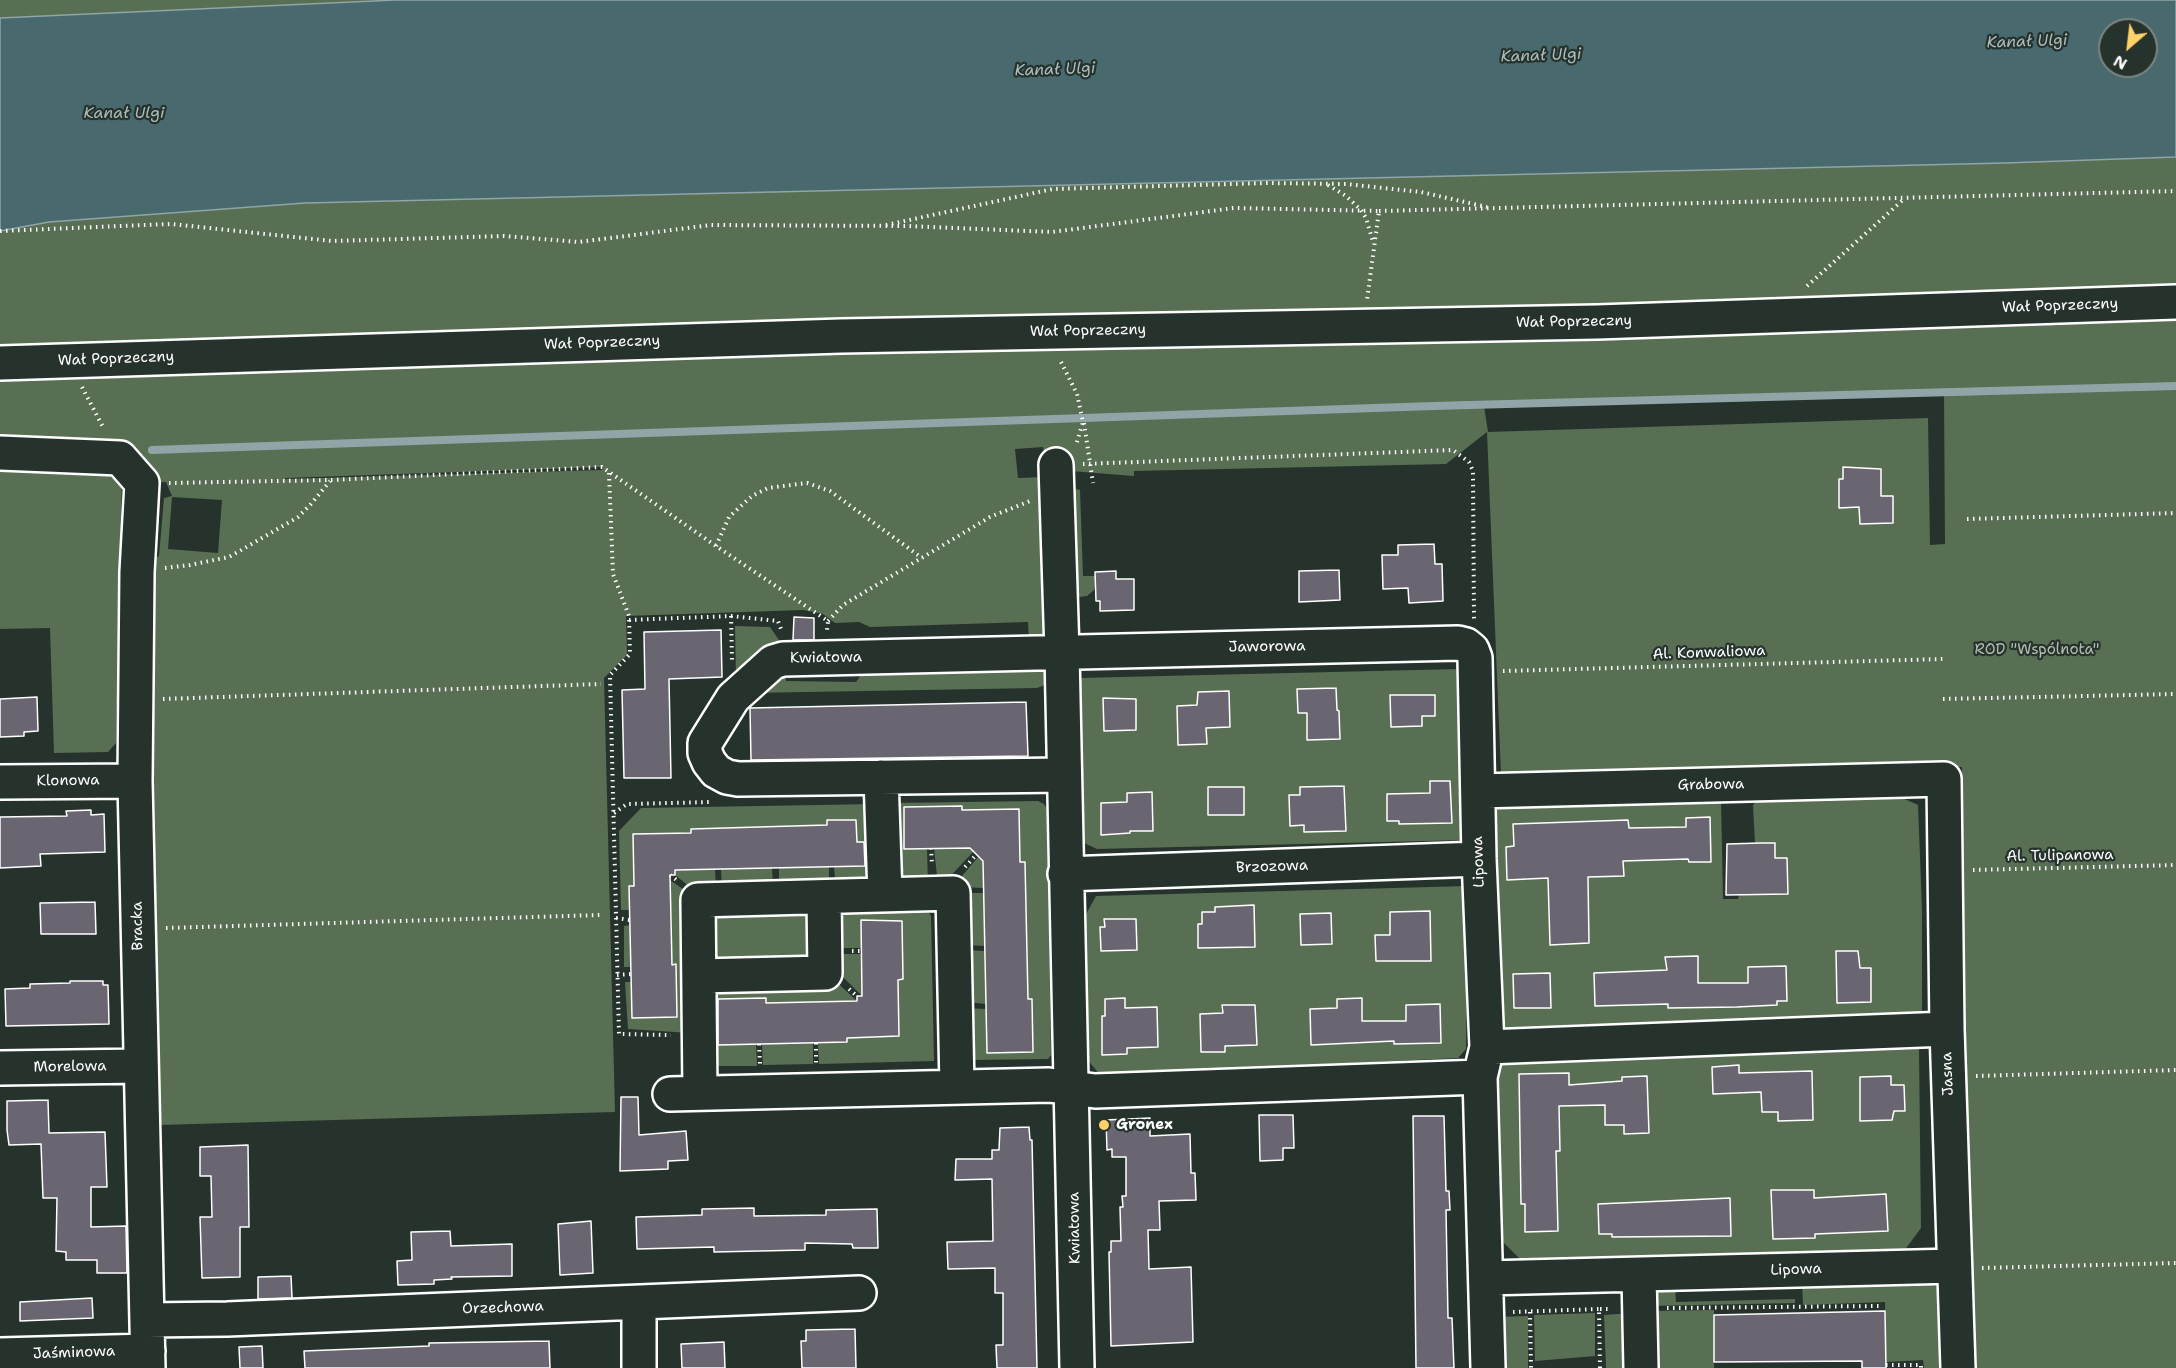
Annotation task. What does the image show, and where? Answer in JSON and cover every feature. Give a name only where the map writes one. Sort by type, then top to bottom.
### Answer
[{"type":"street","name":"Wał Poprzeczny","points":[[0,363],[841,336],[1597,322],[2176,302]]},
{"type":"street","points":[[0,453],[120,458],[142,483]]},
{"type":"street","points":[[1062,652],[1063,466]]},
{"type":"street","name":"Bracka","points":[[142,483],[136,572],[135,781],[148,1346]]},
{"type":"street","name":"Jaworowa","points":[[1062,652],[1458,643],[1466,645],[1473,660]]},
{"type":"street","name":"Kwiatowa","points":[[1064,776],[738,779],[727,777],[708,762],[705,743],[733,698],[773,662],[793,659],[1062,652],[1077,1368]]},
{"type":"street","name":"Lipowa","points":[[1473,660],[1478,791],[1488,1368]]},
{"type":"street","points":[[881,777],[885,895]]},
{"type":"street","name":"Grabowa","points":[[1478,791],[1944,779]]},
{"type":"street","name":"Jasna","points":[[1944,779],[1948,1077],[1958,1368]]},
{"type":"street","name":"Klonowa","points":[[0,782],[135,781]]},
{"type":"street","name":"Brzozowa","points":[[1065,874],[1479,860]]},
{"type":"street","points":[[957,1088],[953,893],[698,900],[699,1036],[685,1094],[957,1088],[1049,1085],[1095,1090],[1947,1029]]},
{"type":"street","points":[[699,976],[825,973],[824,897]]},
{"type":"street","name":"Morelowa","points":[[0,1068],[141,1066]]},
{"type":"street","name":"Lipowa","points":[[1486,1278],[1954,1266]]},
{"type":"street","points":[[1639,1275],[1641,1368]]},
{"type":"street","name":"Orzechowa","points":[[148,1346],[227,1319],[858,1293]]},
{"type":"street","points":[[639,1303],[639,1368]]},
{"type":"street","name":"Jaśminowa","points":[[0,1355],[148,1346]]},
{"type":"path","points":[[877,226],[1053,189],[1268,183],[1346,184],[1421,192],[1494,208]]},
{"type":"path","points":[[1326,184],[1346,196],[1361,210],[1366,218],[1374,246]]},
{"type":"path","points":[[0,231],[171,224],[332,240],[504,236],[579,242],[711,225],[877,226],[1052,232],[1234,208],[1379,211],[2176,191]]},
{"type":"path","points":[[1806,286],[1906,198]]},
{"type":"path","points":[[1364,326],[1379,211]]},
{"type":"path","points":[[1045,332],[1069,375],[1080,403],[1093,483]]},
{"type":"path","points":[[68,361],[120,458]]},
{"type":"path","points":[[826,658],[828,621],[843,606],[990,517],[1063,466],[1083,422]]},
{"type":"path","points":[[1063,466],[1453,450],[1468,462],[1473,471],[1473,660]]},
{"type":"path","points":[[142,483],[331,480],[602,467],[828,621]]},
{"type":"path","points":[[609,473],[613,574],[629,620],[630,654],[610,675],[619,1034],[699,1036]]},
{"type":"path","points":[[136,572],[190,566],[229,557],[298,517],[331,480]]},
{"type":"path","points":[[716,546],[729,518],[752,496],[768,488],[807,483],[830,490],[922,558]]},
{"type":"path","points":[[1967,519],[2176,513]]},
{"type":"path","points":[[629,620],[731,616],[778,621],[793,659]]},
{"type":"path","name":"Al. Konwaliowa","points":[[1473,660],[1943,659]]},
{"type":"path","points":[[136,700],[601,684]]},
{"type":"path","points":[[1943,699],[2176,694]]},
{"type":"path","name":"Al. Tulipanowa","points":[[1945,871],[2176,865]]},
{"type":"path","points":[[670,875],[685,887]]},
{"type":"path","points":[[138,929],[600,915]]},
{"type":"path","points":[[616,918],[630,920]]},
{"type":"path","points":[[617,975],[631,974]]},
{"type":"path","points":[[816,1043],[816,1069]]},
{"type":"path","points":[[759,1044],[760,1070]]},
{"type":"path","points":[[1948,1077],[2176,1070]]},
{"type":"path","points":[[1954,1266],[1993,1269],[2176,1263]]},
{"type":"path","points":[[1658,1308],[1880,1306]]},
{"type":"path","points":[[1599,1309],[1600,1368]]},
{"type":"path","points":[[1487,1313],[1623,1309]]},
{"type":"path","points":[[1530,1312],[1531,1368]]},
{"type":"path","points":[[1886,1365],[1921,1365],[1921,1368]]},
{"type":"green space","points":[[0,0],[396,0],[0,18]]},
{"type":"green space","name":"ROD \"Wspólnota\"","points":[[2176,157],[2176,1368],[1970,1368],[1962,767],[1501,774],[1487,432],[1446,464],[1134,471],[1134,476],[1071,471],[1045,460],[1043,447],[1015,449],[1018,478],[1046,477],[1046,637],[1029,641],[1028,622],[870,627],[859,622],[835,623],[823,614],[803,610],[626,616],[627,655],[604,678],[615,1112],[159,1125],[150,851],[153,560],[159,556],[164,498],[172,496],[166,482],[142,483],[120,458],[0,453],[0,231],[49,222],[305,203]],"holes":[[[1944,392],[1945,544],[1930,545],[1928,418],[1488,432],[1484,406]],[[602,467],[602,470],[285,478]],[[172,497],[222,500],[218,553],[168,549]]]},
{"type":"green space","points":[[0,460],[122,472],[116,743],[108,752],[54,753],[50,628],[0,629]]},
{"type":"green space","points":[[1072,488],[1080,490],[1083,576],[1098,576],[1094,590],[1087,596],[1079,597],[1075,597]]},
{"type":"green space","points":[[735,626],[770,627],[783,646],[736,676]]},
{"type":"green space","points":[[1045,666],[1045,685],[1037,688],[749,693],[785,667],[786,681],[856,682],[864,671]]},
{"type":"green space","points":[[1459,669],[1465,840],[1097,849],[1084,843],[1079,678]]},
{"type":"green space","points":[[1766,792],[1898,796],[1918,805],[1922,909],[1922,1021],[1503,1032],[1494,809],[1721,800],[1723,899],[1738,899],[1739,895],[1788,893],[1787,858],[1775,858],[1774,843],[1755,843],[1753,805]]},
{"type":"green space","points":[[1038,801],[1047,809],[1051,1055],[1048,1059],[970,1060],[965,1008],[986,1009],[987,1053],[1033,1052],[1032,999],[1028,999],[1025,862],[1020,862],[1019,810],[962,810],[961,806],[904,807],[904,849],[927,848],[928,887],[902,887],[900,808],[892,807],[888,803]]},
{"type":"green space","points":[[877,804],[879,882],[836,888],[834,867],[868,866],[867,842],[857,842],[856,820],[828,820],[827,825],[691,829],[691,833],[633,834],[634,886],[629,886],[630,910],[621,910],[619,831],[641,808]]},
{"type":"green space","points":[[934,848],[974,848],[974,851],[942,885],[938,885]]},
{"type":"green space","points":[[979,856],[983,856],[983,888],[963,887],[962,876]]},
{"type":"green space","points":[[829,867],[829,888],[779,889],[779,868]]},
{"type":"green space","points":[[772,868],[773,888],[722,891],[721,869]]},
{"type":"green space","points":[[715,869],[716,890],[695,891],[675,875],[675,870]]},
{"type":"green space","points":[[670,880],[687,892],[691,1033],[628,1029],[625,982],[631,982],[632,1018],[677,1017],[676,965],[672,965]]},
{"type":"green space","points":[[1468,886],[1466,1049],[1458,1058],[1100,1075],[1087,1059],[1084,918],[1096,896]]},
{"type":"green space","points":[[964,893],[984,893],[985,946],[964,945]]},
{"type":"green space","points":[[921,908],[927,910],[931,916],[934,1061],[819,1064],[818,1043],[847,1042],[847,1038],[899,1036],[898,980],[903,979],[861,948],[831,948],[831,910]]},
{"type":"green space","points":[[821,910],[820,967],[707,969],[711,920],[717,914]]},
{"type":"green space","points":[[630,925],[631,967],[624,967],[624,926]]},
{"type":"green space","points":[[965,950],[985,951],[986,1004],[966,1002]]},
{"type":"green space","points":[[832,954],[862,954],[862,996],[838,972]]},
{"type":"green space","points":[[832,978],[857,1001],[766,1003],[766,998],[714,1000],[715,1045],[756,1044],[757,1066],[707,1066],[705,988]]},
{"type":"green space","points":[[813,1043],[813,1064],[763,1065],[762,1044]]},
{"type":"green space","points":[[1919,1049],[1921,1228],[1901,1255],[1522,1261],[1502,1241],[1496,1065]]},
{"type":"green space","points":[[1930,1280],[1942,1292],[1949,1368],[1924,1368],[1923,1360],[1886,1362],[1885,1302],[1803,1305],[1802,1281]]},
{"type":"green space","points":[[1675,1285],[1676,1302],[1795,1299],[1795,1303],[1648,1306],[1654,1290]]},
{"type":"green space","points":[[1714,1310],[1714,1368],[1649,1368],[1648,1311]]},
{"type":"green space","points":[[1595,1313],[1595,1356],[1535,1361],[1534,1315]]},
{"type":"green space","points":[[1633,1313],[1634,1368],[1606,1368],[1604,1315]]},
{"type":"green space","points":[[1528,1316],[1528,1368],[1498,1368],[1499,1317]]},
{"type":"water","name":"Kanał Ulgi","points":[[396,0],[2176,0],[2176,157],[305,203],[49,222],[0,231],[0,18]]},
{"type":"building","points":[[1843,467],[1881,469],[1881,496],[1893,496],[1893,523],[1860,524],[1859,507],[1839,508],[1839,479],[1843,479]]},
{"type":"building","points":[[1434,544],[1435,564],[1442,564],[1443,601],[1409,603],[1408,588],[1383,589],[1382,555],[1398,555],[1398,545]]},
{"type":"building","points":[[1339,570],[1340,600],[1299,602],[1299,571]]},
{"type":"building","points":[[1116,571],[1116,579],[1134,579],[1134,610],[1100,611],[1100,601],[1096,601],[1095,572]]},
{"type":"building","points":[[794,617],[814,618],[814,640],[793,640]]},
{"type":"building","points":[[721,630],[722,677],[669,679],[671,778],[624,778],[622,690],[645,689],[644,632]]},
{"type":"building","points":[[1336,688],[1340,739],[1307,740],[1307,713],[1298,713],[1297,689]]},
{"type":"building","points":[[1229,691],[1230,727],[1206,728],[1207,744],[1178,745],[1177,706],[1197,705],[1198,692]]},
{"type":"building","points":[[1390,695],[1435,695],[1435,716],[1422,716],[1422,726],[1391,727]]},
{"type":"building","points":[[37,697],[38,731],[24,732],[24,736],[0,737],[0,699]]},
{"type":"building","points":[[1103,698],[1136,699],[1136,730],[1104,731]]},
{"type":"building","points":[[1026,702],[1028,756],[751,760],[750,708]]},
{"type":"building","points":[[1430,781],[1450,781],[1452,823],[1399,824],[1399,821],[1387,821],[1387,794],[1430,793]]},
{"type":"building","points":[[1344,786],[1346,831],[1304,832],[1304,825],[1290,826],[1289,795],[1300,795],[1300,787]]},
{"type":"building","points":[[1208,787],[1244,787],[1244,815],[1208,815]]},
{"type":"building","points":[[1152,792],[1153,831],[1101,835],[1101,803],[1127,802],[1127,793]]},
{"type":"building","points":[[962,806],[962,810],[1019,809],[1020,862],[1025,862],[1028,999],[1032,999],[1033,1052],[987,1053],[983,861],[970,848],[904,849],[904,807]]},
{"type":"building","points":[[91,810],[91,815],[104,814],[105,852],[40,854],[41,866],[0,868],[0,817],[67,816],[66,811]]},
{"type":"building","points":[[1710,817],[1711,862],[1689,862],[1688,859],[1623,861],[1624,876],[1588,877],[1589,943],[1550,945],[1548,878],[1507,880],[1506,847],[1514,846],[1513,824],[1628,820],[1629,828],[1686,827],[1686,818]]},
{"type":"building","points":[[827,820],[856,820],[857,842],[864,842],[865,866],[675,870],[675,875],[670,875],[672,965],[676,964],[677,1017],[632,1018],[629,886],[634,886],[633,834],[691,833],[691,829],[827,825]]},
{"type":"building","points":[[1775,843],[1775,858],[1787,858],[1788,894],[1726,895],[1727,844]]},
{"type":"building","points":[[95,902],[96,934],[41,934],[40,903]]},
{"type":"building","points":[[1254,905],[1255,947],[1198,948],[1198,924],[1202,924],[1202,912],[1215,912],[1215,907]]},
{"type":"building","points":[[1430,911],[1431,961],[1376,961],[1375,935],[1390,935],[1390,912]]},
{"type":"building","points":[[1331,913],[1332,944],[1301,945],[1300,914]]},
{"type":"building","points":[[1104,919],[1136,919],[1137,950],[1101,951],[1100,927],[1105,927]]},
{"type":"building","points":[[861,920],[902,921],[903,979],[898,980],[899,1036],[847,1038],[847,1042],[718,1045],[718,999],[766,998],[766,1003],[857,1001],[857,996],[862,996]]},
{"type":"building","points":[[1836,951],[1858,951],[1860,968],[1871,968],[1871,1002],[1837,1003]]},
{"type":"building","points":[[1698,956],[1698,983],[1748,983],[1748,967],[1786,966],[1787,1001],[1777,1001],[1777,1005],[1737,1007],[1668,1008],[1668,1004],[1595,1006],[1594,973],[1667,970],[1665,957]]},
{"type":"building","points":[[1550,973],[1551,1008],[1514,1008],[1513,974]]},
{"type":"building","points":[[70,981],[103,981],[103,985],[108,985],[109,1024],[6,1026],[5,989],[30,988],[30,984],[70,983]]},
{"type":"building","points":[[1125,998],[1125,1008],[1157,1007],[1158,1047],[1127,1048],[1127,1054],[1102,1055],[1102,1016],[1105,1016],[1105,999]]},
{"type":"building","points":[[1362,998],[1362,1021],[1406,1021],[1406,1005],[1440,1004],[1441,1043],[1394,1044],[1394,1041],[1311,1045],[1310,1009],[1337,1008],[1337,999]]},
{"type":"building","points":[[1222,1005],[1255,1005],[1257,1045],[1225,1046],[1225,1052],[1201,1052],[1200,1014],[1223,1013]]},
{"type":"building","points":[[1739,1065],[1739,1073],[1812,1071],[1813,1120],[1778,1121],[1778,1112],[1762,1112],[1761,1092],[1713,1094],[1712,1067]]},
{"type":"building","points":[[1569,1073],[1569,1085],[1622,1081],[1622,1077],[1647,1076],[1649,1133],[1624,1134],[1624,1125],[1605,1125],[1605,1105],[1559,1106],[1560,1151],[1556,1151],[1558,1231],[1525,1232],[1525,1204],[1521,1204],[1519,1074]]},
{"type":"building","points":[[1891,1076],[1891,1085],[1904,1085],[1905,1111],[1894,1111],[1892,1120],[1860,1121],[1860,1077]]},
{"type":"building","points":[[621,1097],[638,1097],[639,1135],[686,1131],[688,1160],[668,1161],[668,1169],[620,1171]]},
{"type":"building","points":[[48,1100],[49,1133],[105,1132],[107,1187],[91,1187],[91,1227],[126,1226],[127,1273],[97,1273],[97,1260],[66,1260],[66,1252],[56,1251],[57,1198],[43,1198],[41,1144],[9,1145],[7,1130],[7,1101]]},
{"type":"building","points":[[1259,1115],[1293,1115],[1294,1148],[1283,1148],[1283,1160],[1260,1161]]},
{"type":"building","points":[[1413,1116],[1444,1116],[1446,1191],[1449,1191],[1450,1210],[1446,1210],[1448,1318],[1452,1318],[1454,1368],[1416,1368]]},
{"type":"building","points":[[1150,1118],[1150,1136],[1190,1134],[1191,1173],[1195,1173],[1196,1200],[1159,1201],[1160,1230],[1148,1230],[1149,1269],[1191,1267],[1193,1342],[1111,1346],[1109,1252],[1111,1252],[1111,1241],[1121,1241],[1120,1207],[1123,1207],[1122,1196],[1126,1196],[1126,1157],[1112,1157],[1112,1149],[1107,1150],[1106,1120]]},
{"type":"building","points":[[1029,1127],[1030,1140],[1032,1140],[1037,1368],[997,1368],[996,1345],[1003,1345],[1003,1293],[995,1293],[995,1268],[948,1269],[947,1242],[993,1241],[992,1179],[955,1180],[956,1159],[992,1159],[992,1150],[999,1150],[1000,1128]]},
{"type":"building","points":[[248,1145],[249,1227],[240,1227],[240,1277],[202,1278],[200,1217],[212,1217],[211,1176],[200,1176],[200,1147]]},
{"type":"building","points":[[1771,1190],[1814,1190],[1814,1198],[1886,1194],[1888,1231],[1815,1234],[1815,1238],[1773,1239]]},
{"type":"building","points":[[1730,1198],[1731,1236],[1612,1237],[1612,1234],[1599,1234],[1598,1204]]},
{"type":"building","points":[[754,1208],[754,1216],[826,1215],[826,1210],[877,1209],[878,1248],[853,1248],[852,1244],[805,1243],[805,1250],[714,1252],[714,1247],[637,1249],[636,1217],[702,1215],[702,1209]]},
{"type":"building","points":[[591,1221],[593,1273],[560,1275],[558,1224]]},
{"type":"building","points":[[450,1231],[451,1246],[512,1244],[512,1276],[451,1277],[452,1279],[434,1280],[434,1284],[398,1285],[397,1261],[412,1260],[411,1232]]},
{"type":"building","points":[[291,1276],[292,1298],[258,1299],[258,1277]]},
{"type":"building","points":[[92,1298],[93,1318],[20,1321],[20,1302]]},
{"type":"building","points":[[1885,1311],[1886,1368],[1862,1368],[1862,1361],[1714,1362],[1714,1315]]},
{"type":"building","points":[[855,1329],[856,1368],[802,1368],[801,1341],[806,1341],[806,1330]]},
{"type":"building","points":[[549,1341],[550,1368],[305,1368],[304,1351],[429,1346],[429,1343]]},
{"type":"building","points":[[724,1342],[725,1368],[682,1368],[681,1344]]},
{"type":"building","points":[[262,1346],[263,1368],[240,1368],[239,1347]]},
{"type":"waterway","points":[[152,450],[1433,406],[2176,386]]},
{"type":"place","name":"Gronex","points":[[1104,1125]]}]
